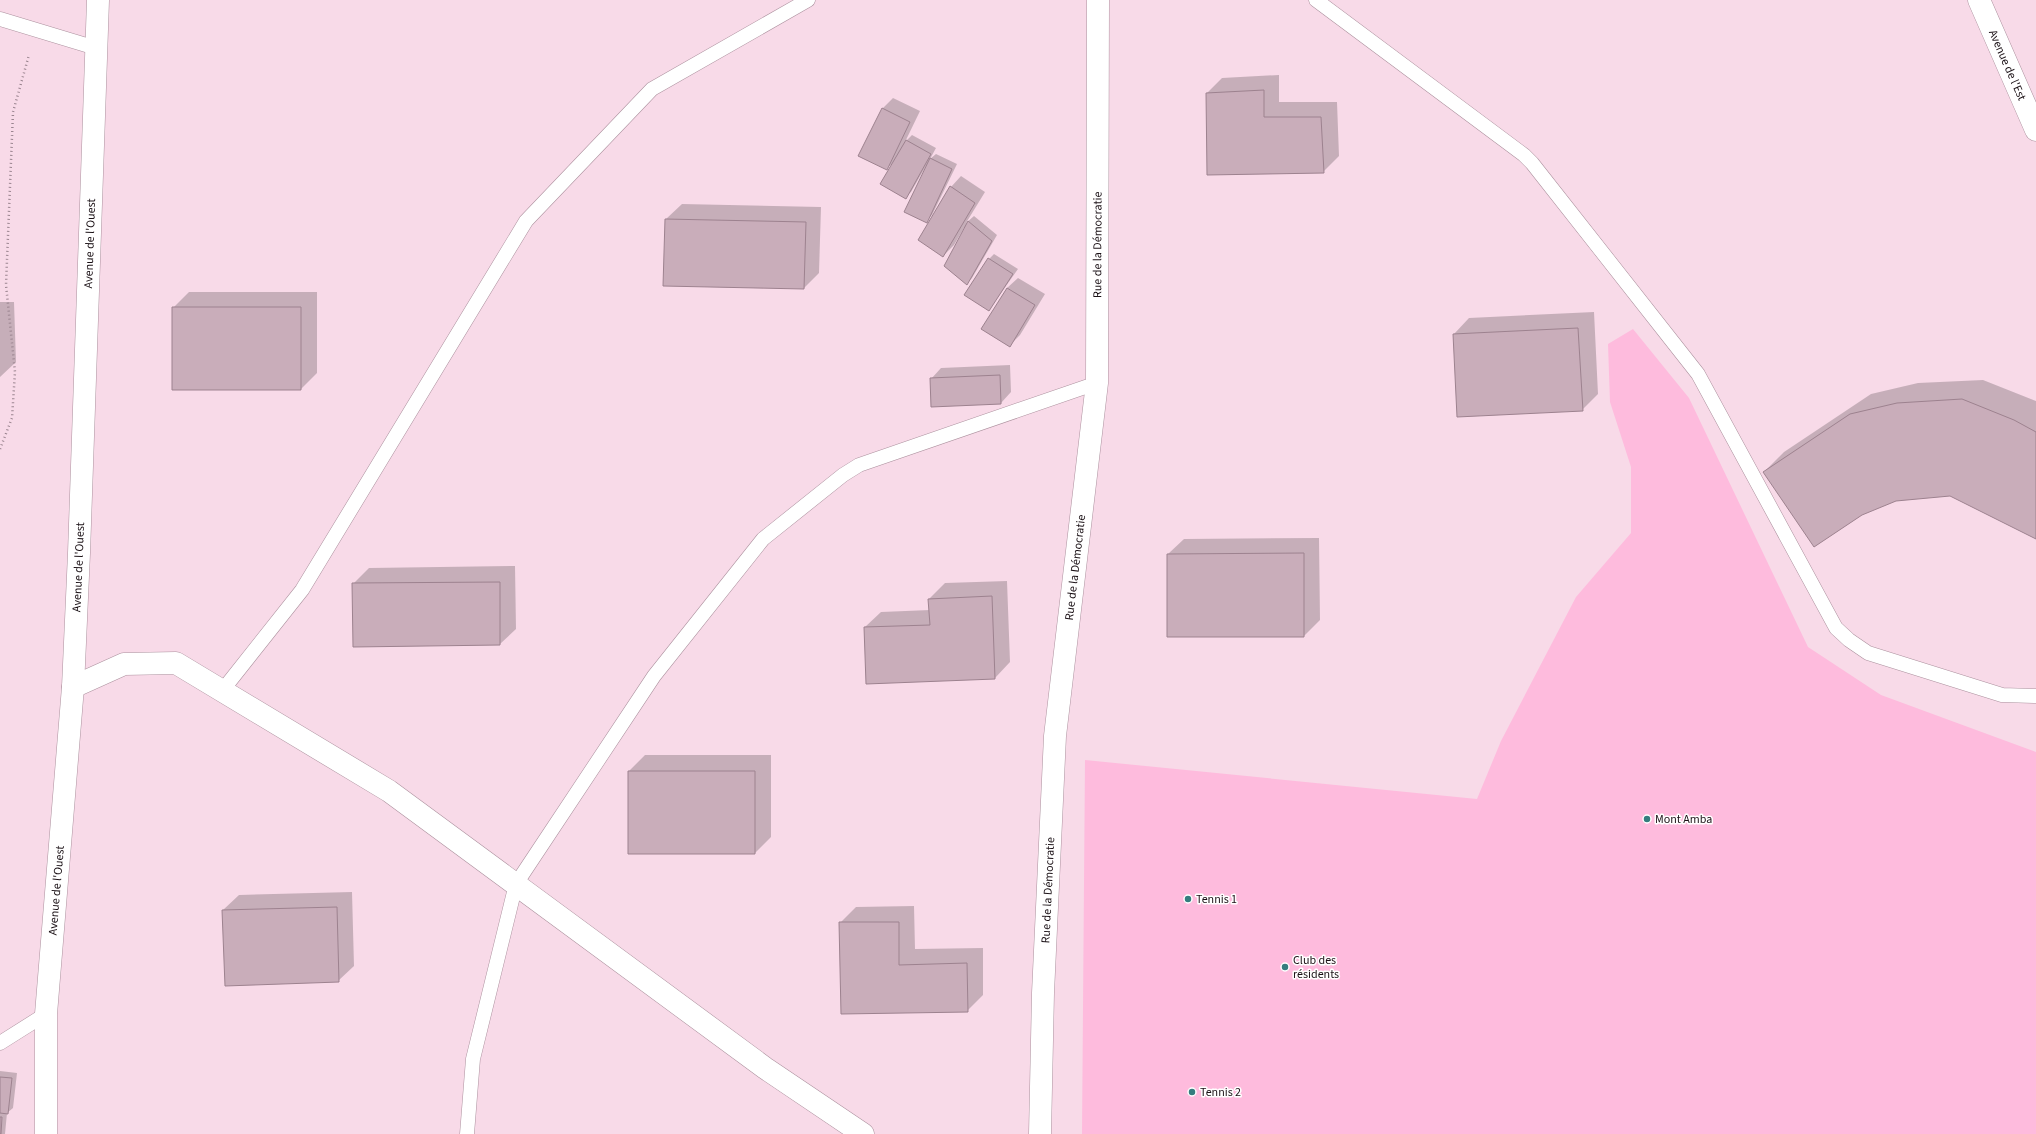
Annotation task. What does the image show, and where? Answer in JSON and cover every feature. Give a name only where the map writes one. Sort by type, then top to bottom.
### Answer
[{"type":"street","name":"Avenue de l'Ouest","points":[[46,1134],[46,1014],[73,687],[98,0]]},
{"type":"street","name":"Rue de la Démocratie","points":[[1040,1134],[1043,993],[1055,736],[1097,383],[1098,0]]},
{"type":"street","name":"Avenue de l'Est","points":[[1980,0],[2036,130]]},
{"type":"street","points":[[73,687],[124,664],[176,663],[389,791],[764,1068],[863,1134]]},
{"type":"lane","points":[[222,691],[302,590],[526,221],[652,89],[808,0]]},
{"type":"lane","points":[[1316,0],[1524,155],[1532,163],[1698,374],[1836,628],[1849,640],[1868,653],[2002,694],[2036,696]]},
{"type":"lane","points":[[0,19],[96,48]]},
{"type":"lane","points":[[467,1134],[473,1059],[516,884],[654,676],[763,539],[843,475],[859,465],[1097,383]]},
{"type":"lane","points":[[0,1043],[46,1014]]},
{"type":"path","points":[[0,449],[12,418],[15,372],[6,285],[13,112],[35,30]]},
{"type":"shaded area","points":[[1633,329],[1689,398],[1808,647],[1881,695],[2036,752],[2036,1134],[1082,1134],[1085,760],[1477,799],[1501,741],[1576,597],[1631,533],[1631,467],[1610,402],[1608,344]]},
{"type":"building","points":[[1264,90],[1264,117],[1321,117],[1324,173],[1207,175],[1206,93]]},
{"type":"building","points":[[882,108],[910,122],[887,170],[858,156]]},
{"type":"building","points":[[906,140],[931,154],[906,199],[880,184]]},
{"type":"building","points":[[930,158],[952,169],[927,223],[904,212]]},
{"type":"building","points":[[950,186],[975,203],[943,257],[918,240]]},
{"type":"building","points":[[665,219],[806,222],[804,289],[663,286]]},
{"type":"building","points":[[968,221],[992,241],[967,285],[944,266]]},
{"type":"building","points":[[988,258],[1013,274],[989,311],[964,295]]},
{"type":"building","points":[[1007,288],[1035,305],[1010,347],[981,329]]},
{"type":"building","points":[[172,307],[301,307],[301,390],[172,390]]},
{"type":"building","points":[[1578,328],[1583,411],[1457,417],[1453,334]]},
{"type":"building","points":[[1000,375],[1001,404],[931,407],[930,378]]},
{"type":"building","points":[[1962,399],[2014,420],[2036,432],[2036,539],[1950,496],[1896,501],[1862,515],[1814,547],[1763,472],[1850,414],[1897,403]]},
{"type":"building","points":[[1304,553],[1304,637],[1167,637],[1167,554]]},
{"type":"building","points":[[500,582],[500,645],[353,647],[352,583]]},
{"type":"building","points":[[992,596],[995,679],[866,684],[864,627],[930,625],[928,599]]},
{"type":"building","points":[[628,771],[755,771],[755,854],[628,854]]},
{"type":"building","points":[[337,907],[339,982],[225,986],[222,910]]},
{"type":"building","points":[[839,922],[899,922],[899,965],[967,963],[968,1012],[841,1014]]},
{"type":"building","points":[[0,1077],[12,1078],[8,1114],[0,1113]]},
{"type":"building","points":[[0,1117],[2,1117],[1,1134],[0,1134]]},
{"type":"place","name":"Mont Amba","points":[[1647,819]]},
{"type":"place","name":"Tennis 1","points":[[1188,899]]},
{"type":"place","name":"Club des résidents","points":[[1285,967]]},
{"type":"place","name":"Tennis 2","points":[[1192,1092]]}]
